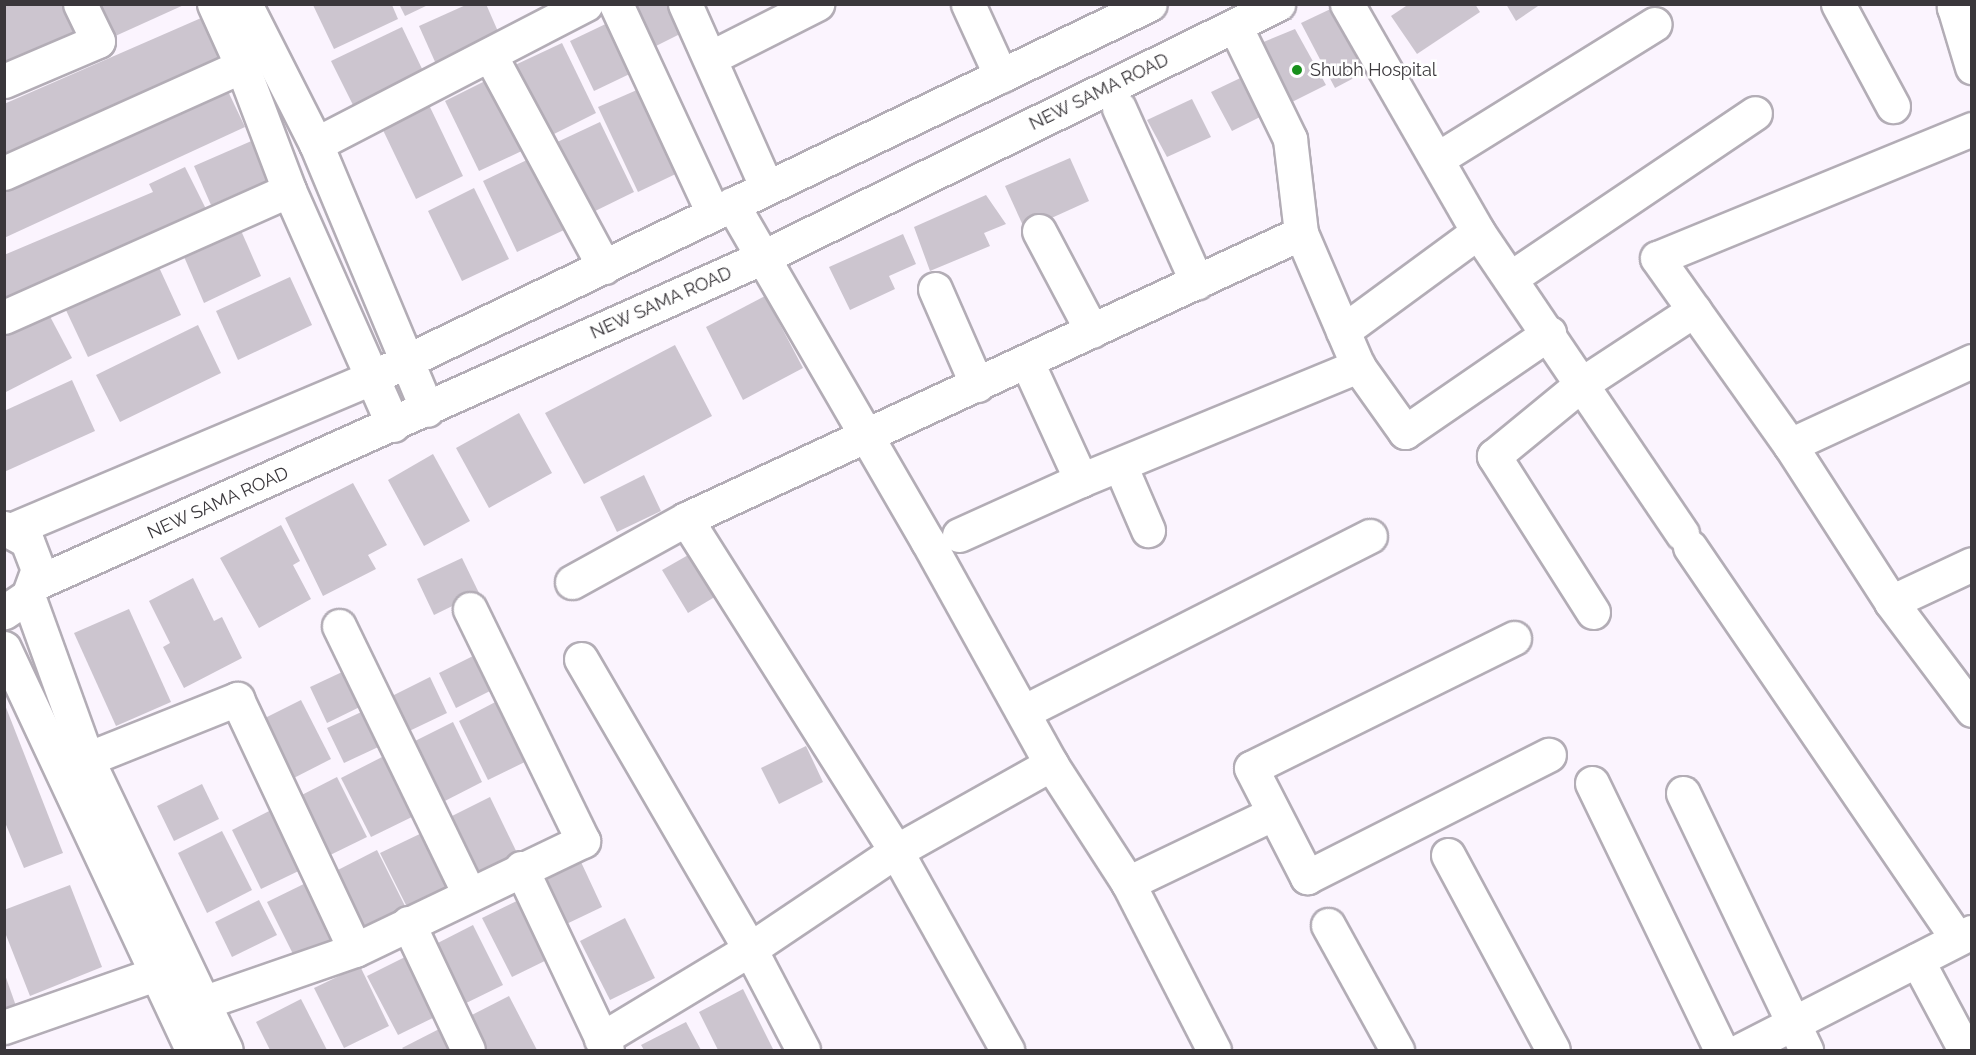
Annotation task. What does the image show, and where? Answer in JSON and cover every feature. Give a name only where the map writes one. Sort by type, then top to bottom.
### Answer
[{"type":"street","points":[[4,81],[98,41],[80,4]]},
{"type":"street","points":[[214,4],[242,66],[289,190],[369,379],[393,425]]},
{"type":"street","points":[[316,144],[586,4]]},
{"type":"street","points":[[616,4],[723,208],[763,257],[1051,764],[1128,883],[1214,1050]]},
{"type":"street","points":[[685,4],[712,57],[767,188]]},
{"type":"street","points":[[712,57],[817,4]]},
{"type":"street","points":[[968,4],[1001,76]]},
{"type":"street","points":[[8,529],[369,379],[1150,4]]},
{"type":"street","name":"NEW SAMA ROAD","points":[[23,597],[393,425],[763,257],[1278,4]]},
{"type":"street","points":[[1347,4],[1478,232],[1512,277],[1686,540],[1964,935],[1917,960],[1800,1037],[1741,1050]]},
{"type":"street","points":[[1838,4],[1893,106]]},
{"type":"street","points":[[1960,4],[1954,7],[1971,67]]},
{"type":"street","points":[[248,6],[316,144],[427,410]]},
{"type":"street","points":[[1437,159],[1657,12]]},
{"type":"street","points":[[1235,26],[1290,139],[1301,232],[1358,366],[1405,432],[1549,333]]},
{"type":"street","points":[[490,55],[604,267]]},
{"type":"street","points":[[4,173],[242,66]]},
{"type":"street","points":[[1119,108],[1197,282]]},
{"type":"street","points":[[1512,277],[1755,112]]},
{"type":"street","points":[[1971,129],[1657,258],[1790,445],[1891,602],[1971,710]]},
{"type":"street","points":[[4,317],[289,190]]},
{"type":"street","points":[[1039,231],[1092,331]]},
{"type":"street","points":[[572,582],[686,519],[1027,362],[1301,232]]},
{"type":"street","points":[[1343,331],[1478,232]]},
{"type":"street","points":[[934,289],[977,385]]},
{"type":"street","points":[[1593,612],[1494,456],[1583,383],[1694,310]]},
{"type":"street","points":[[1790,445],[1971,361]]},
{"type":"street","points":[[1027,362],[1081,480]]},
{"type":"street","points":[[959,535],[1081,480],[1358,366]]},
{"type":"street","points":[[1120,465],[1148,530]]},
{"type":"street","points":[[686,519],[896,851],[1007,1050]]},
{"type":"street","points":[[8,529],[27,541],[35,554],[23,597],[87,759],[226,1050]]},
{"type":"street","points":[[1023,712],[1370,536]]},
{"type":"street","points":[[1891,602],[1971,564]]},
{"type":"street","points":[[202,1003],[355,950],[520,868],[583,841],[470,609]]},
{"type":"street","points":[[339,626],[469,894]]},
{"type":"street","points":[[1514,638],[1251,768],[1272,814],[1307,877],[1549,755]]},
{"type":"street","points":[[4,648],[192,1050]]},
{"type":"street","points":[[581,659],[750,949],[803,1050]]},
{"type":"street","points":[[87,759],[237,699],[355,950]]},
{"type":"street","points":[[520,868],[604,1045],[896,851],[1051,764]]},
{"type":"street","points":[[1592,783],[1721,1050]]},
{"type":"street","points":[[1683,793],[1800,1037]]},
{"type":"street","points":[[1128,883],[1272,814]]},
{"type":"street","points":[[1448,855],[1553,1050]]},
{"type":"street","points":[[408,923],[468,1050]]},
{"type":"street","points":[[1328,926],[1397,1050]]},
{"type":"street","points":[[1917,960],[1965,1050]]},
{"type":"street","points":[[4,1027],[155,974]]},
{"type":"building","points":[[4,4],[65,4],[77,31],[4,65]]},
{"type":"building","points":[[96,4],[186,4],[111,38]]},
{"type":"building","points":[[399,4],[430,4],[405,16]]},
{"type":"building","points":[[468,4],[486,4],[500,36],[436,64],[419,26]]},
{"type":"building","points":[[623,4],[677,4],[690,29],[646,51]]},
{"type":"building","points":[[1409,4],[1475,4],[1480,12],[1417,54],[1391,16]]},
{"type":"building","points":[[1506,4],[1541,4],[1516,21]]},
{"type":"building","points":[[313,5],[392,5],[398,19],[334,49]]},
{"type":"building","points":[[1339,5],[1369,70],[1335,88],[1301,23]]},
{"type":"building","points":[[208,15],[228,61],[4,161],[4,104]]},
{"type":"building","points":[[614,20],[638,70],[594,91],[570,41]]},
{"type":"building","points":[[402,27],[425,75],[355,109],[331,61]]},
{"type":"building","points":[[1295,29],[1326,85],[1284,106],[1254,46]]},
{"type":"building","points":[[562,43],[596,113],[550,136],[515,65]]},
{"type":"building","points":[[1255,71],[1274,110],[1232,131],[1211,92]]},
{"type":"building","points":[[491,78],[526,149],[479,171],[445,101]]},
{"type":"building","points":[[225,85],[245,127],[4,238],[4,186]]},
{"type":"building","points":[[646,86],[684,170],[638,192],[598,107]]},
{"type":"building","points":[[1192,99],[1211,137],[1167,157],[1147,120]]},
{"type":"building","points":[[429,105],[463,176],[416,199],[382,128]]},
{"type":"building","points":[[600,122],[634,192],[587,215],[553,144]]},
{"type":"building","points":[[258,138],[275,177],[211,205],[194,166]]},
{"type":"building","points":[[1070,158],[1089,201],[1025,230],[1005,186]]},
{"type":"building","points":[[529,159],[564,230],[517,252],[483,181]]},
{"type":"building","points":[[185,167],[207,211],[4,304],[4,255],[153,192],[149,184]]},
{"type":"building","points":[[474,188],[509,259],[462,281],[428,211]]},
{"type":"building","points":[[986,195],[1006,224],[984,233],[990,246],[930,271],[914,227]]},
{"type":"building","points":[[239,226],[261,276],[204,303],[182,252]]},
{"type":"building","points":[[903,234],[916,264],[889,276],[895,289],[850,310],[829,267]]},
{"type":"building","points":[[157,263],[181,315],[88,357],[64,306]]},
{"type":"building","points":[[290,277],[312,325],[238,360],[216,311]]},
{"type":"building","points":[[765,296],[803,368],[743,400],[706,327]]},
{"type":"building","points":[[45,307],[72,358],[4,393],[4,328]]},
{"type":"building","points":[[198,325],[221,373],[120,422],[96,375]]},
{"type":"building","points":[[675,345],[712,416],[584,484],[545,413]]},
{"type":"building","points":[[72,380],[95,431],[4,472],[4,411]]},
{"type":"building","points":[[519,413],[552,473],[489,508],[456,448]]},
{"type":"building","points":[[433,454],[470,521],[424,546],[388,480]]},
{"type":"building","points":[[644,475],[661,511],[617,532],[600,497]]},
{"type":"building","points":[[353,483],[387,545],[368,555],[376,569],[323,596],[285,518]]},
{"type":"building","points":[[281,525],[300,561],[293,565],[311,599],[259,628],[220,558]]},
{"type":"building","points":[[697,550],[723,592],[688,613],[662,570]]},
{"type":"building","points":[[462,558],[479,593],[434,615],[417,579]]},
{"type":"building","points":[[193,578],[214,621],[222,617],[242,658],[184,688],[163,647],[170,643],[149,601]]},
{"type":"building","points":[[129,609],[171,702],[116,726],[74,633]]},
{"type":"building","points":[[483,651],[500,686],[456,708],[439,673]]},
{"type":"building","points":[[355,666],[372,701],[327,723],[310,687]]},
{"type":"building","points":[[430,677],[447,713],[403,734],[386,699]]},
{"type":"building","points":[[503,698],[533,758],[488,780],[459,721]]},
{"type":"building","points":[[301,700],[331,759],[286,782],[257,722]]},
{"type":"building","points":[[5,705],[63,853],[24,868],[4,820]]},
{"type":"building","points":[[372,707],[389,742],[344,763],[327,728]]},
{"type":"building","points":[[453,722],[482,782],[437,805],[407,745]]},
{"type":"building","points":[[806,746],[823,782],[779,804],[761,768]]},
{"type":"building","points":[[386,755],[416,815],[371,837],[341,778]]},
{"type":"building","points":[[337,777],[367,837],[322,859],[292,800]]},
{"type":"building","points":[[202,784],[219,819],[174,841],[157,806]]},
{"type":"building","points":[[490,797],[519,857],[474,880],[444,820]]},
{"type":"building","points":[[277,807],[307,867],[261,889],[232,830]]},
{"type":"building","points":[[222,831],[252,890],[207,913],[178,853]]},
{"type":"building","points":[[426,831],[455,890],[410,913],[380,853]]},
{"type":"building","points":[[377,850],[407,910],[362,932],[332,873]]},
{"type":"building","points":[[581,862],[602,907],[558,928],[537,884]]},
{"type":"building","points":[[312,880],[342,939],[297,962],[267,902]]},
{"type":"building","points":[[70,885],[102,967],[30,996],[4,930],[4,910]]},
{"type":"building","points":[[527,896],[557,955],[512,977],[482,918]]},
{"type":"building","points":[[259,900],[277,935],[232,957],[215,922]]},
{"type":"building","points":[[625,918],[655,978],[610,1000],[580,941]]},
{"type":"building","points":[[473,925],[503,985],[458,1007],[428,948]]},
{"type":"building","points":[[413,953],[443,1013],[398,1035],[367,976]]},
{"type":"building","points":[[360,966],[389,1026],[344,1048],[314,988]]},
{"type":"building","points":[[4,972],[16,1006],[4,1010]]},
{"type":"building","points":[[743,989],[773,1049],[771,1050],[718,1050],[699,1012]]},
{"type":"building","points":[[509,996],[537,1050],[480,1050],[464,1019]]},
{"type":"building","points":[[301,999],[327,1050],[270,1050],[256,1022]]},
{"type":"building","points":[[686,1022],[701,1050],[644,1050],[641,1045]]},
{"type":"building","points":[[447,1025],[460,1050],[404,1050],[402,1048]]},
{"type":"place","name":"Shubh Hospital","points":[[1297,70]]}]
